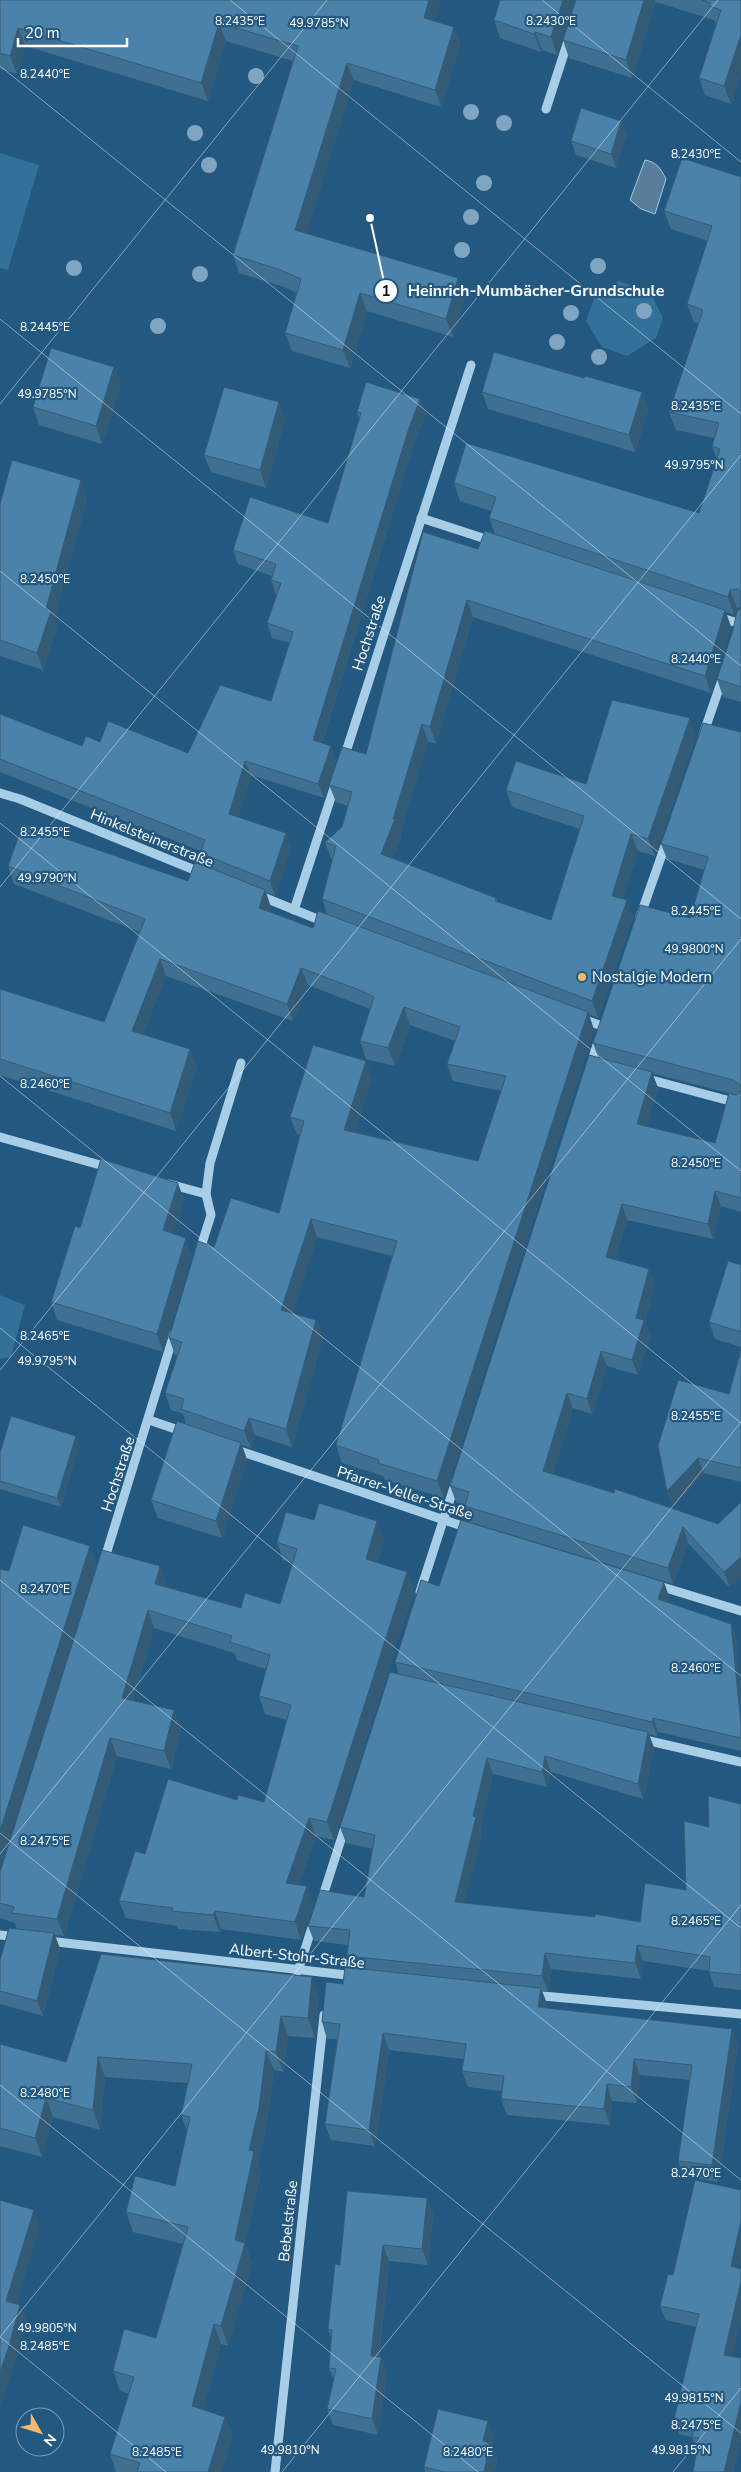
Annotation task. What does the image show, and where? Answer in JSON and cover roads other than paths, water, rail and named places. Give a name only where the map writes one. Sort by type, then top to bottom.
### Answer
[{"type":"street","points":[[546,109],[573,27]]},
{"type":"street","name":"Hochstraße","points":[[294,910],[471,365]]},
{"type":"street","points":[[421,518],[505,546]]},
{"type":"street","points":[[711,614],[739,626],[741,612]]},
{"type":"street","points":[[699,748],[727,664]]},
{"type":"street","name":"Hinkelsteinerstraße","points":[[0,793],[20,799],[212,877]]},
{"type":"street","points":[[638,924],[670,832]]},
{"type":"street","points":[[249,892],[336,926]]},
{"type":"street","points":[[575,1016],[602,1026]]},
{"type":"street","points":[[593,1067],[602,1026],[606,1017]]},
{"type":"street","points":[[197,1262],[211,1215],[206,1194],[210,1163],[241,1063]]},
{"type":"street","points":[[638,1076],[741,1104]]},
{"type":"street","points":[[0,1137],[122,1170]]},
{"type":"street","points":[[159,1181],[206,1194]]},
{"type":"street","name":"Hochstraße","points":[[101,1571],[176,1328]]},
{"type":"street","points":[[149,1420],[195,1436]]},
{"type":"street","name":"Pfarrer-Veller-Straße","points":[[222,1445],[481,1532]]},
{"type":"street","points":[[416,1605],[458,1473]]},
{"type":"street","points":[[642,1581],[741,1611]]},
{"type":"street","points":[[634,1737],[741,1762]]},
{"type":"street","points":[[298,1971],[350,1810]]},
{"type":"street","name":"Albert-Stohr-Straße","points":[[0,1935],[298,1971],[328,1977],[369,1978]]},
{"type":"street","points":[[527,1994],[741,2014]]},
{"type":"street","name":"Bebelstraße","points":[[276,2472],[325,2004]]},
{"type":"place","name":"Heinrich-Mumbächer-Grundschule","points":[[370,218]]},
{"type":"place","name":"Nostalgie Modern","points":[[582,977]]}]
